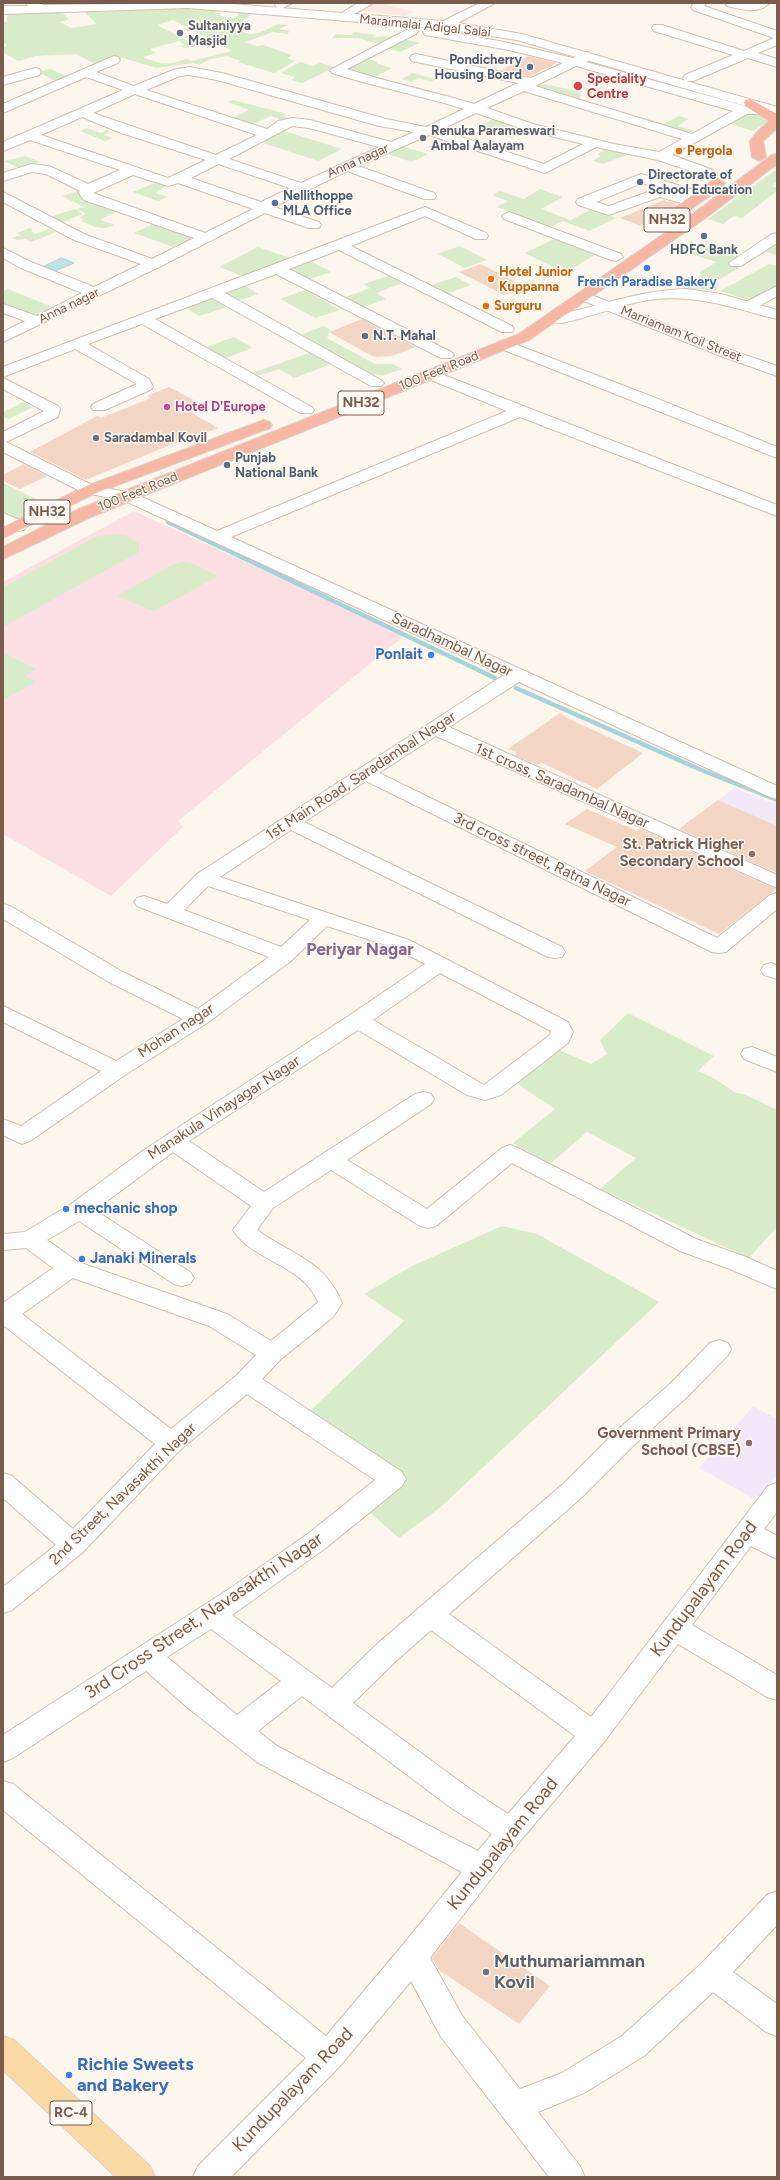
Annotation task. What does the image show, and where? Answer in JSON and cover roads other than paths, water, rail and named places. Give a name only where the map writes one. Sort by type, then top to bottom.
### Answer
[{"type":"highway","points":[[751,108],[774,118],[774,123],[755,142],[754,148],[759,157]]},
{"type":"highway","name":"NH32","points":[[654,229],[695,199],[777,144]]},
{"type":"highway","name":"100 Feet Road","points":[[3,554],[85,513],[524,337],[552,319],[777,158]]},
{"type":"highway","name":"100 Feet Road","points":[[3,533],[90,490],[306,410],[446,356],[506,329],[558,298],[628,248]]},
{"type":"main road","name":"RC-4","points":[[3,2050],[139,2177]]},
{"type":"street","points":[[3,3],[12,3]]},
{"type":"street","name":"Maraimalai Adigal Salai","points":[[250,3],[283,4],[349,12],[412,15],[518,37],[588,56],[751,108],[777,111]]},
{"type":"street","points":[[349,12],[367,3]]},
{"type":"street","points":[[449,23],[489,3]]},
{"type":"street","points":[[700,3],[697,7],[777,35]]},
{"type":"street","points":[[732,3],[753,7],[763,3]]},
{"type":"street","name":"Maraimalai Adigal Salai","points":[[3,10],[36,6],[195,5],[449,23],[527,33],[578,45],[777,104]]},
{"type":"street","points":[[658,28],[777,63]]},
{"type":"street","points":[[412,31],[336,70],[361,78],[429,94],[531,127],[548,130],[594,144],[634,153],[661,156],[708,173]]},
{"type":"street","points":[[429,32],[467,37],[575,62],[751,108]]},
{"type":"street","points":[[690,78],[777,41]]},
{"type":"street","name":"Anna nagar","points":[[3,338],[258,212],[262,207],[301,187],[391,146],[428,131],[588,56]]},
{"type":"street","points":[[416,58],[526,84],[692,138]]},
{"type":"street","points":[[3,109],[114,60]]},
{"type":"street","points":[[3,81],[35,72]]},
{"type":"street","points":[[3,147],[177,73],[200,72],[384,123],[428,131],[545,169],[594,144]]},
{"type":"street","points":[[86,73],[243,127],[269,134]]},
{"type":"street","points":[[661,156],[692,138],[751,108]]},
{"type":"street","points":[[82,113],[126,130],[220,159],[301,187]]},
{"type":"street","points":[[31,136],[130,171],[168,182],[179,179],[220,159],[269,134],[283,124],[301,122],[391,146]]},
{"type":"street","points":[[346,166],[429,196]]},
{"type":"street","points":[[3,177],[31,168],[40,168],[49,170],[88,189],[130,171]]},
{"type":"street","points":[[641,178],[695,199],[660,192],[609,212],[583,202],[641,178]]},
{"type":"street","points":[[179,179],[314,225]]},
{"type":"street","points":[[88,189],[86,193],[92,199],[206,238]]},
{"type":"street","points":[[3,196],[79,237],[154,264]]},
{"type":"street","points":[[3,372],[75,343],[341,246],[425,211],[481,236]]},
{"type":"street","points":[[509,216],[616,257]]},
{"type":"street","points":[[736,263],[775,240]]},
{"type":"street","points":[[341,246],[506,329]]},
{"type":"street","points":[[3,252],[26,265],[96,293]]},
{"type":"street","points":[[277,269],[446,356]]},
{"type":"street","points":[[750,306],[777,290]]},
{"type":"street","points":[[552,319],[569,318],[608,305],[649,295],[686,292],[706,295],[750,306],[777,315]]},
{"type":"street","points":[[214,293],[376,383]]},
{"type":"street","name":"Marriamam Koil Street","points":[[584,296],[723,352],[777,371]]},
{"type":"street","points":[[3,308],[37,322]]},
{"type":"street","points":[[143,318],[306,410]]},
{"type":"street","points":[[75,343],[144,382],[145,387],[99,407]]},
{"type":"street","points":[[504,345],[643,398],[777,453]]},
{"type":"street","points":[[431,375],[777,511]]},
{"type":"street","points":[[3,383],[52,409],[52,414],[3,438]]},
{"type":"street","points":[[217,537],[521,411]]},
{"type":"street","name":"Saradhambal Nagar","points":[[3,446],[90,490],[127,496],[777,794]]},
{"type":"street","points":[[3,518],[18,526]]},
{"type":"street","name":"1st Main Road, Saradambal Nagar","points":[[171,912],[204,878],[517,675]]},
{"type":"street","name":"1st cross, Saradambal Nagar","points":[[435,728],[777,882]]},
{"type":"street","name":"3rd cross street, Ratna Nagar","points":[[365,773],[719,947],[777,899]]},
{"type":"street","points":[[290,822],[556,952]]},
{"type":"street","points":[[204,878],[402,944],[560,1027],[562,1032],[560,1038],[493,1090],[485,1092],[475,1090],[358,1020]]},
{"type":"street","points":[[144,902],[284,956]]},
{"type":"street","points":[[3,910],[116,977],[199,1018]]},
{"type":"street","name":"Mohan nagar","points":[[12,1131],[117,1070],[199,1018],[284,956],[324,918]]},
{"type":"street","name":"Manakula Vinayagar Nagar","points":[[5,1242],[30,1240],[79,1210],[152,1154],[358,1020],[439,964]]},
{"type":"street","points":[[3,1013],[117,1070]]},
{"type":"street","points":[[752,1054],[777,1064]]},
{"type":"street","points":[[173,1141],[252,1194],[263,1204],[423,1099]]},
{"type":"street","points":[[331,1160],[428,1220],[510,1153],[688,1245],[738,1263],[777,1280]]},
{"type":"street","name":"2nd Street, Navasakthi Nagar","points":[[3,1602],[74,1545],[171,1444],[246,1381],[272,1353],[324,1311],[330,1303],[329,1295],[309,1273],[249,1236],[245,1230],[248,1224],[262,1210],[263,1204]]},
{"type":"street","points":[[79,1210],[182,1278]]},
{"type":"street","points":[[30,1240],[70,1268],[218,1320],[272,1353]]},
{"type":"street","points":[[70,1268],[4,1314],[171,1444]]},
{"type":"street","points":[[333,1705],[386,1653],[572,1491],[625,1438],[680,1390],[719,1349]]},
{"type":"street","name":"3rd Cross Street, Navasakthi Nagar","points":[[3,1750],[211,1614],[318,1540],[393,1479],[246,1381]]},
{"type":"street","points":[[3,1483],[74,1545]]},
{"type":"street","name":"Kundupalayam Road","points":[[209,2177],[328,2057],[413,1956],[511,1831],[594,1734],[777,1493]]},
{"type":"street","points":[[748,1532],[777,1548]]},
{"type":"street","points":[[211,1614],[460,1798],[511,1831]]},
{"type":"street","points":[[430,1615],[594,1734]]},
{"type":"street","points":[[674,1628],[777,1689]]},
{"type":"street","points":[[148,1656],[237,1731],[268,1754],[321,1784],[482,1868]]},
{"type":"street","points":[[237,1731],[301,1681]]},
{"type":"street","points":[[3,1793],[328,2057]]},
{"type":"street","points":[[514,2106],[573,2083],[633,2046],[712,1974],[777,1904]]},
{"type":"street","points":[[413,1956],[452,2027],[569,2177]]},
{"type":"street","points":[[712,1974],[777,2022]]},
{"type":"water","points":[[62,258],[74,263],[55,271],[45,266]]},
{"type":"waterway","points":[[168,522],[495,678]]},
{"type":"waterway","points":[[516,688],[699,769],[777,800]]},
{"type":"place","name":"Sultaniyya Masjid","points":[[180,33]]},
{"type":"place","name":"Pondicherry Housing Board","points":[[530,67]]},
{"type":"place","name":"Speciality Centre","points":[[578,86]]},
{"type":"place","name":"Renuka Parameswari Ambal Aalayam","points":[[423,138]]},
{"type":"place","name":"Pergola","points":[[679,151]]},
{"type":"place","name":"Directorate of School Education","points":[[640,182]]},
{"type":"place","name":"Nellithoppe MLA Office","points":[[275,203]]},
{"type":"place","name":"HDFC Bank","points":[[704,236]]},
{"type":"place","name":"French Paradise Bakery","points":[[647,268]]},
{"type":"place","name":"Hotel Junior Kuppanna","points":[[491,279]]},
{"type":"place","name":"Surguru","points":[[486,306]]},
{"type":"place","name":"N.T. Mahal","points":[[365,336]]},
{"type":"place","name":"Hotel D'Europe","points":[[167,407]]},
{"type":"place","name":"Saradambal Kovil","points":[[96,438]]},
{"type":"place","name":"Punjab National Bank","points":[[227,465]]},
{"type":"place","name":"Ponlait","points":[[431,655]]},
{"type":"place","name":"St. Patrick Higher Secondary School","points":[[752,854]]},
{"type":"place","name":"mechanic shop","points":[[66,1209]]},
{"type":"place","name":"Janaki Minerals","points":[[82,1259]]},
{"type":"place","name":"Government Primary School (CBSE)","points":[[749,1443]]},
{"type":"place","name":"Muthumariamman Kovil","points":[[486,1972]]},
{"type":"place","name":"Richie Sweets and Bakery","points":[[69,2075]]},
{"type":"district","name":"Periyar Nagar","points":[[360,950]]}]
